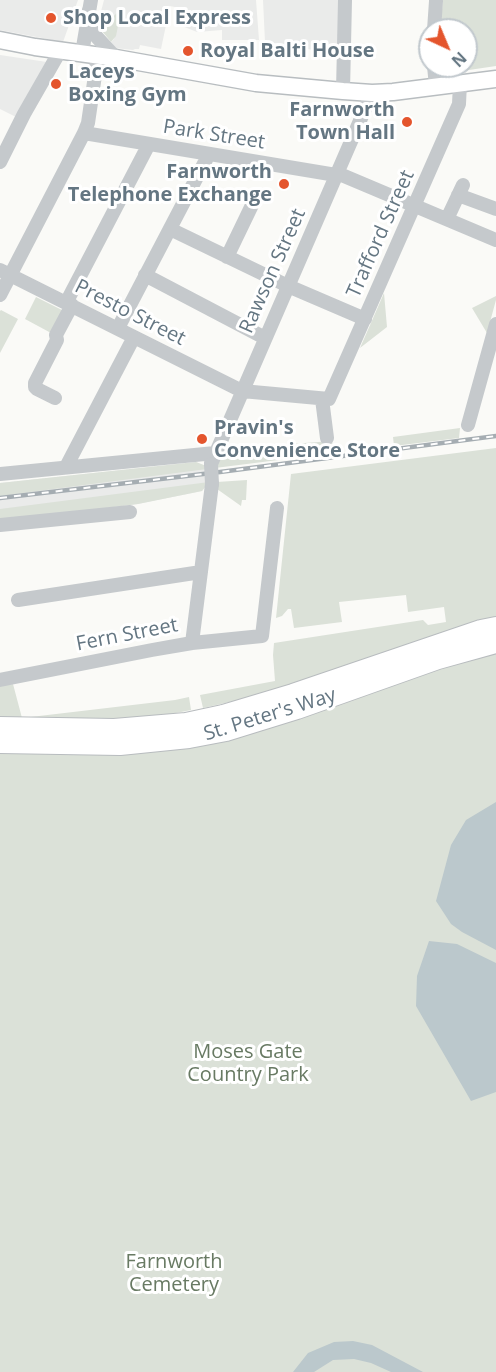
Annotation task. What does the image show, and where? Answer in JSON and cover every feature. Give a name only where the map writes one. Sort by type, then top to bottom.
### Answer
[{"type":"highway","name":"St. Peter's Way","points":[[224,723],[293,694],[481,630],[496,627]]},
{"type":"highway","name":"St. Peter's Way","points":[[0,743],[120,746],[297,709],[438,659],[496,643]]},
{"type":"highway","name":"St. Peter's Way","points":[[0,727],[188,730]]},
{"type":"main road","points":[[0,40],[256,82],[343,91],[393,92],[496,79]]},
{"type":"street","points":[[343,91],[345,0]]},
{"type":"street","points":[[435,18],[436,1]]},
{"type":"street","points":[[0,295],[5,272],[88,123],[90,5]]},
{"type":"street","points":[[90,5],[90,24],[94,34],[116,58]]},
{"type":"street","points":[[0,162],[60,51]]},
{"type":"street","points":[[435,78],[436,86]]},
{"type":"street","name":"Trafford Street","points":[[326,399],[365,319],[459,104],[460,83]]},
{"type":"street","name":"Rawson Street","points":[[213,458],[372,93]]},
{"type":"street","name":"Park Street","points":[[84,133],[337,174],[496,240]]},
{"type":"street","points":[[55,398],[37,389],[35,383],[57,340],[56,335],[69,304],[149,144]]},
{"type":"street","points":[[118,328],[209,154]]},
{"type":"street","points":[[447,219],[461,190],[496,209]]},
{"type":"street","points":[[227,257],[254,201]]},
{"type":"street","points":[[170,229],[288,286],[365,319]]},
{"type":"street","name":"Presto Street","points":[[5,272],[242,391],[326,399]]},
{"type":"street","points":[[145,275],[266,338]]},
{"type":"street","points":[[468,425],[496,326]]},
{"type":"street","points":[[66,467],[134,337]]},
{"type":"street","points":[[326,399],[327,438]]},
{"type":"street","points":[[0,474],[66,467],[213,458],[212,484],[192,643]]},
{"type":"street","name":"Fern Street","points":[[0,680],[192,643],[262,636],[277,508]]},
{"type":"street","points":[[0,525],[130,512]]},
{"type":"street","points":[[18,600],[201,572]]},
{"type":"shaded area","points":[[0,0],[78,0],[63,42],[0,30]]},
{"type":"shaded area","points":[[104,0],[256,0],[259,40],[222,40],[222,30],[197,32],[182,26],[184,9],[170,6],[161,49],[140,45],[139,49],[133,50],[115,48],[111,42],[114,39],[117,14],[110,19],[99,19]]},
{"type":"shaded area","points":[[263,0],[340,0],[337,52],[295,48],[294,54],[281,52],[282,44],[265,42]]},
{"type":"shaded area","points":[[0,55],[47,62],[16,117],[0,109]]},
{"type":"shaded area","points":[[196,462],[206,466],[208,484],[202,491],[138,504],[0,521],[0,483]]},
{"type":"shaded area","points":[[496,802],[496,950],[451,924],[436,901],[451,845],[466,820]]},
{"type":"shaded area","points":[[429,941],[457,944],[496,963],[496,1092],[471,1101],[416,1006],[417,976]]},
{"type":"shaded area","points":[[353,1341],[372,1345],[423,1372],[391,1372],[371,1363],[354,1359],[333,1360],[314,1372],[293,1372],[308,1353],[334,1342]]},
{"type":"green space","points":[[443,0],[496,0],[496,66],[478,69],[478,18],[441,18]]},
{"type":"green space","points":[[117,13],[120,16],[116,36],[111,42],[102,31],[99,19],[110,19]]},
{"type":"green space","points":[[384,293],[387,327],[360,348]]},
{"type":"green space","points":[[496,296],[496,300],[487,333],[472,308]]},
{"type":"green space","points":[[36,297],[62,310],[51,333],[25,319]]},
{"type":"green space","points":[[0,311],[18,319],[0,353]]},
{"type":"green space","points":[[460,428],[459,438],[394,446],[393,437]]},
{"type":"green space","points":[[332,441],[334,453],[215,468],[215,462],[224,455],[246,459],[291,444]]},
{"type":"green space","points":[[496,448],[496,621],[274,692],[203,708],[200,695],[275,681],[274,643],[423,620],[428,625],[446,622],[444,607],[408,612],[406,595],[339,602],[342,622],[294,628],[291,609],[276,618],[291,474]]},
{"type":"green space","points":[[196,462],[206,466],[207,469],[0,496],[0,483]]},
{"type":"green space","points":[[247,480],[246,500],[242,500],[241,506],[217,489],[217,482]]},
{"type":"green space","points":[[209,482],[202,491],[138,504],[0,521],[0,509]]},
{"type":"green space","name":"Moses Gate Country Park","points":[[496,649],[496,1372],[0,1372],[0,752],[119,754],[418,674]]},
{"type":"green space","points":[[13,684],[22,718],[189,697],[191,710],[118,722],[0,722],[0,686]]},
{"type":"railway","points":[[0,498],[496,436]]},
{"type":"place","name":"Shop Local Express","points":[[51,18]]},
{"type":"place","name":"Royal Balti House","points":[[188,51]]},
{"type":"place","name":"Laceys Boxing Gym","points":[[56,84]]},
{"type":"place","name":"Farnworth Town Hall","points":[[407,122]]},
{"type":"place","name":"Farnworth Telephone Exchange","points":[[284,184]]},
{"type":"place","name":"Pravin's Convenience Store","points":[[202,439]]},
{"type":"park label","name":"Farnworth Cemetery","points":[[174,1274]]}]
